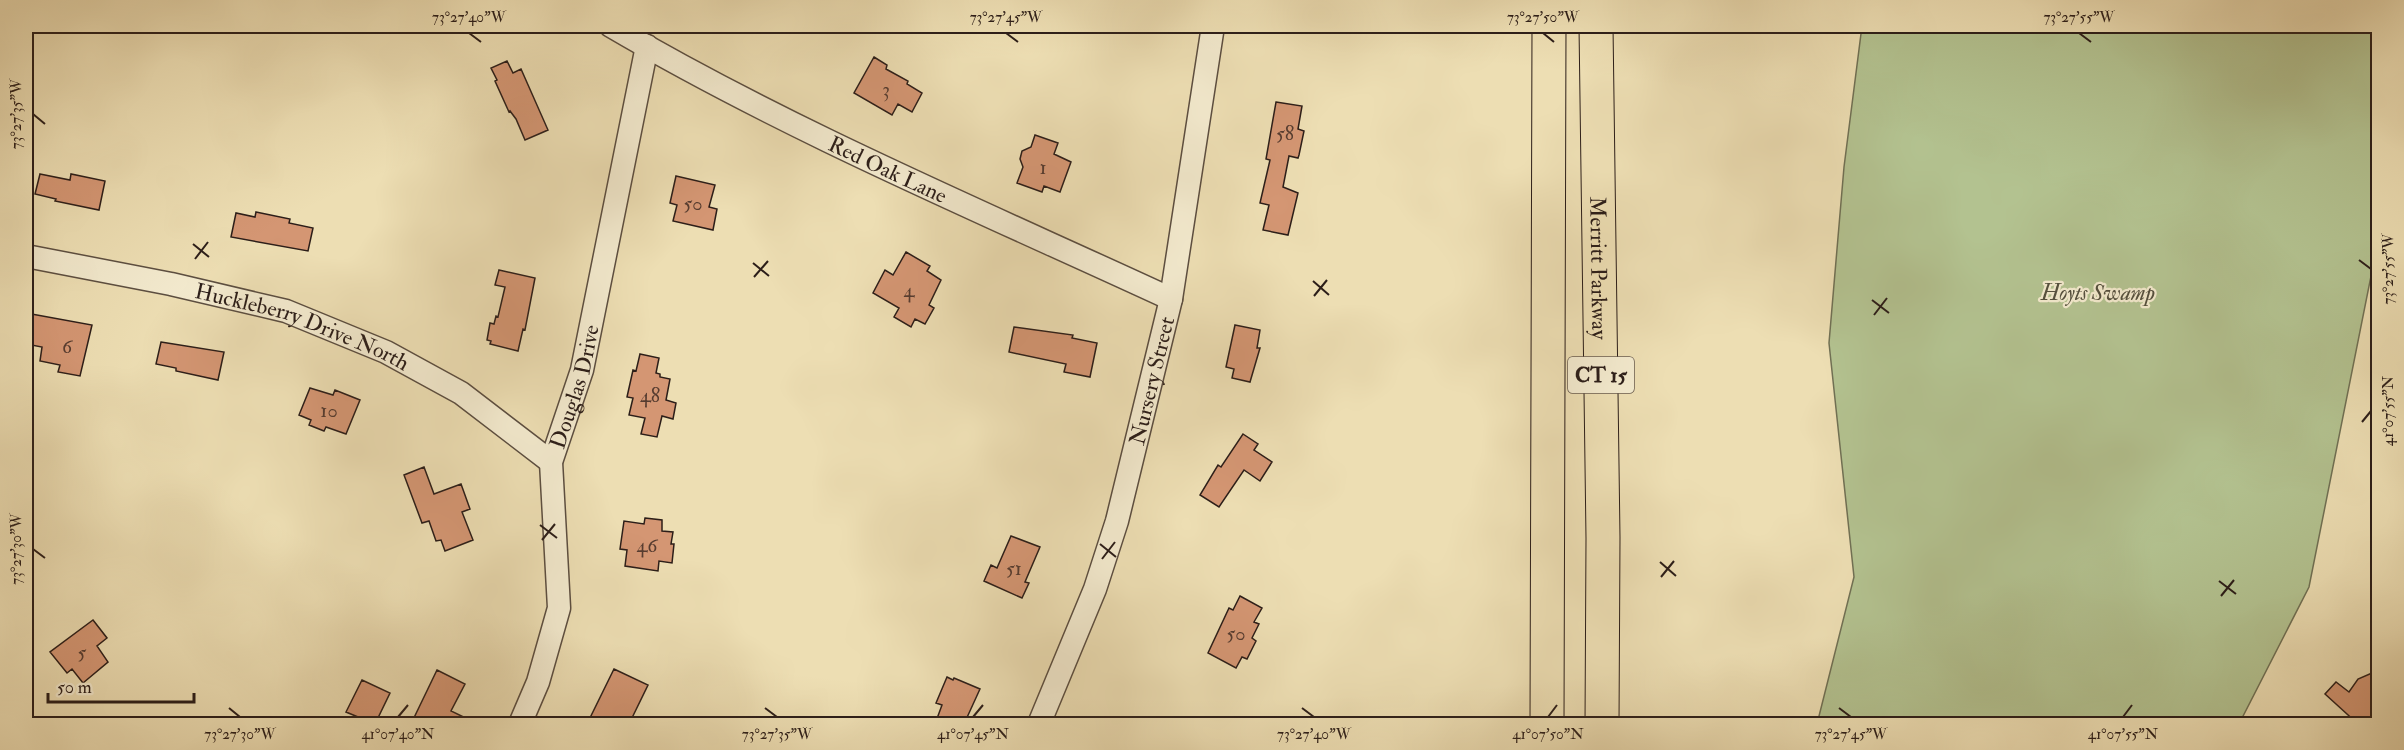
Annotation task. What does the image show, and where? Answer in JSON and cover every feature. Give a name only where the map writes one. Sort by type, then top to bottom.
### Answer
[{"type":"highway","name":"CT 15","points":[[1548,724],[1549,26]]},
{"type":"highway","name":"Merritt Parkway","points":[[1596,26],[1603,538],[1602,724]]},
{"type":"street","name":"Red Oak Lane","points":[[611,26],[816,135],[1171,299]]},
{"type":"street","name":"Nursery Street","points":[[1039,724],[1095,589],[1117,521],[1171,299],[1213,26]]},
{"type":"street","name":"Douglas Drive","points":[[520,724],[538,682],[559,608],[551,462],[582,370],[647,46]]},
{"type":"street","name":"Huckleberry Drive North","points":[[26,256],[171,284],[286,311],[386,352],[461,393],[551,462]]},
{"type":"green space","name":"Hoyts Swamp","points":[[1862,26],[2378,26],[2378,241],[2309,587],[2239,724],[1817,724],[1854,577],[1829,343],[1844,167]]},
{"type":"building","points":[[874,57],[887,65],[886,69],[908,81],[907,84],[922,93],[912,112],[898,104],[892,115],[854,93]]},
{"type":"building","points":[[507,61],[513,73],[521,69],[548,130],[525,140],[516,119],[509,112],[491,68]]},
{"type":"building","points":[[1276,102],[1302,106],[1298,129],[1304,131],[1299,155],[1298,158],[1289,156],[1283,187],[1298,193],[1288,235],[1263,230],[1269,205],[1260,203],[1270,160],[1266,159]]},
{"type":"building","points":[[1035,135],[1058,143],[1054,154],[1071,162],[1060,192],[1044,186],[1042,192],[1017,183],[1023,167],[1020,159],[1022,151],[1031,147]]},
{"type":"building","points":[[40,174],[70,180],[71,174],[105,181],[99,210],[55,201],[56,199],[35,194]]},
{"type":"building","points":[[676,176],[715,185],[709,207],[717,209],[713,230],[673,221],[677,205],[670,203]]},
{"type":"building","points":[[256,212],[290,219],[289,223],[313,228],[308,251],[231,237],[236,213],[255,217]]},
{"type":"building","points":[[906,252],[930,266],[927,271],[941,280],[929,305],[934,308],[925,324],[915,319],[911,327],[894,317],[899,308],[873,293],[885,270],[893,275]]},
{"type":"building","points":[[499,270],[535,278],[525,330],[523,329],[518,351],[490,344],[491,341],[487,340],[490,323],[494,324],[496,316],[498,317],[505,287],[495,285]]},
{"type":"building","points":[[26,313],[92,325],[80,376],[58,372],[60,365],[40,361],[42,347],[26,344]]},
{"type":"building","points":[[1235,325],[1260,330],[1257,348],[1260,348],[1250,382],[1232,378],[1234,369],[1226,367]]},
{"type":"building","points":[[1014,327],[1073,335],[1072,338],[1097,343],[1090,377],[1064,372],[1066,364],[1009,352]]},
{"type":"building","points":[[161,342],[224,352],[218,380],[156,364]]},
{"type":"building","points":[[640,354],[659,358],[656,373],[660,374],[660,377],[670,379],[666,400],[676,403],[673,419],[662,416],[657,437],[641,434],[645,418],[629,415],[633,398],[627,397],[633,370],[636,371]]},
{"type":"building","points":[[310,388],[333,395],[335,390],[360,400],[346,434],[326,427],[324,431],[309,425],[311,420],[299,415]]},
{"type":"building","points":[[1243,434],[1258,444],[1254,450],[1272,462],[1260,481],[1244,470],[1219,507],[1200,495],[1218,465],[1221,467]]},
{"type":"building","points":[[424,467],[434,494],[461,484],[470,509],[462,512],[473,540],[445,551],[441,540],[436,541],[429,521],[422,523],[404,475]]},
{"type":"building","points":[[645,518],[662,520],[662,531],[673,532],[672,563],[659,561],[658,571],[625,566],[627,550],[620,549],[624,521],[644,524]]},
{"type":"building","points":[[1011,536],[1040,547],[1025,582],[1029,583],[1022,598],[984,581],[991,565],[997,568]]},
{"type":"building","points":[[1240,596],[1262,608],[1254,622],[1259,624],[1252,638],[1256,641],[1247,659],[1242,657],[1236,668],[1208,653],[1229,608],[1233,610]]},
{"type":"building","points":[[93,620],[107,638],[97,646],[108,662],[83,683],[72,669],[67,673],[50,652]]},
{"type":"building","points":[[614,669],[648,685],[629,724],[587,724]]},
{"type":"building","points":[[437,670],[465,684],[451,711],[478,724],[411,724]]},
{"type":"building","points":[[2379,670],[2379,724],[2358,724],[2325,694],[2336,682],[2349,692],[2358,679]]},
{"type":"building","points":[[947,677],[980,689],[964,724],[935,724],[942,705],[936,703]]},
{"type":"building","points":[[362,680],[390,693],[375,724],[346,712]]}]
